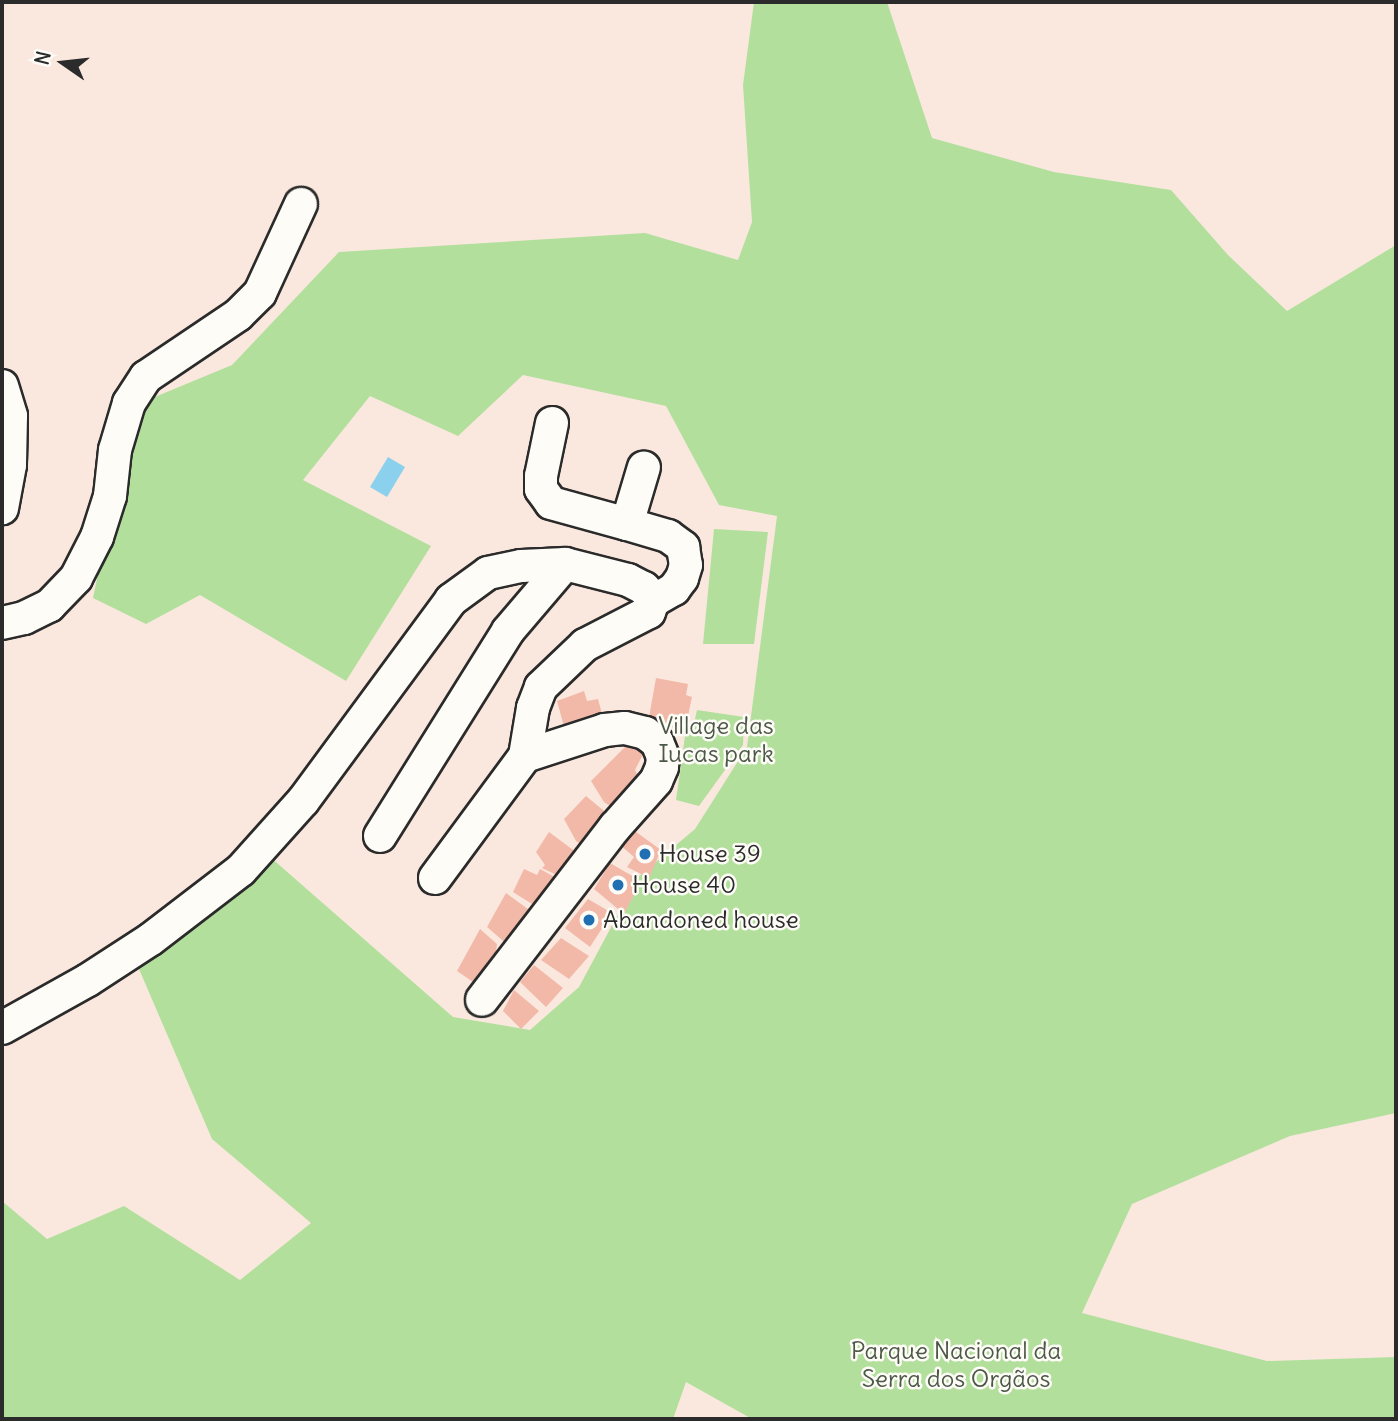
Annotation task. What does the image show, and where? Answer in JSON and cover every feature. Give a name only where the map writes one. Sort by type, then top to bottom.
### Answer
[{"type":"street","points":[[2,623],[24,618],[49,606],[76,578],[97,537],[110,496],[115,450],[129,403],[146,377],[239,315],[260,293],[301,204]]},
{"type":"street","points":[[2,386],[11,416],[10,465],[2,508]]},
{"type":"street","points":[[435,878],[525,755],[533,708],[541,687],[585,645],[649,612],[653,601],[674,589],[682,578],[686,565],[682,547],[668,536],[551,503],[545,498],[541,475],[552,423]]},
{"type":"street","points":[[628,524],[644,467]]},
{"type":"street","points":[[2,1028],[88,980],[151,939],[241,870],[303,801],[451,600],[488,573],[521,566],[565,564],[628,580],[644,588],[653,601]]},
{"type":"street","points":[[380,836],[508,631],[565,564]]},
{"type":"street","points":[[482,1000],[607,837],[656,781],[663,757],[657,742],[645,733],[625,728],[605,730],[525,755]]},
{"type":"green space","name":"Parque Nacional da Serra dos Orgãos","points":[[754,2],[887,2],[932,138],[1054,172],[1171,190],[1228,255],[1287,311],[1396,245],[1396,1113],[1290,1136],[1132,1204],[1082,1313],[1267,1361],[1396,1357],[1396,1419],[752,1419],[686,1382],[673,1419],[2,1419],[2,1201],[47,1239],[124,1206],[240,1280],[311,1223],[212,1139],[136,962],[269,856],[453,1017],[530,1030],[579,987],[638,877],[695,829],[747,747],[777,516],[719,505],[666,406],[523,375],[458,436],[370,396],[303,480],[431,546],[346,681],[200,595],[146,624],[93,598],[133,406],[232,365],[339,252],[645,233],[738,260],[752,222],[743,85]]},
{"type":"green space","points":[[714,529],[768,532],[754,644],[703,644]]},
{"type":"green space","name":"Village das Iucas park","points":[[697,710],[744,717],[743,745],[699,806],[676,800],[685,736],[692,732]]},
{"type":"water","points":[[388,457],[405,467],[387,497],[370,487]]},
{"type":"building","points":[[656,678],[688,684],[686,695],[692,697],[685,730],[648,723]]},
{"type":"building","points":[[584,691],[587,701],[598,699],[604,721],[566,734],[557,701]]},
{"type":"building","points":[[629,743],[643,754],[635,770],[644,788],[620,813],[604,802],[591,781]]},
{"type":"building","points":[[586,796],[609,815],[590,850],[576,841],[564,819]]},
{"type":"building","name":"House 39","points":[[632,829],[661,850],[649,878],[627,867],[634,857],[619,844]]},
{"type":"building","points":[[549,832],[584,858],[567,880],[542,868],[545,865],[536,852]]},
{"type":"building","name":"House 40","points":[[610,863],[641,881],[624,914],[594,889]]},
{"type":"building","points":[[524,869],[537,875],[540,869],[562,881],[540,909],[513,892]]},
{"type":"building","points":[[506,893],[532,912],[509,946],[487,927]]},
{"type":"building","name":"Abandoned house","points":[[588,899],[612,913],[590,947],[565,928]]},
{"type":"building","points":[[480,929],[497,944],[496,951],[505,959],[494,983],[483,972],[473,982],[457,971]]},
{"type":"building","points":[[561,938],[589,956],[569,979],[541,960]]},
{"type":"building","points":[[534,965],[563,988],[546,1007],[520,982]]},
{"type":"building","points":[[514,990],[539,1011],[521,1029],[503,1011]]},
{"type":"place","name":"House 39","points":[[645,854]]},
{"type":"place","name":"House 40","points":[[618,885]]},
{"type":"place","name":"Abandoned house","points":[[589,920]]}]
